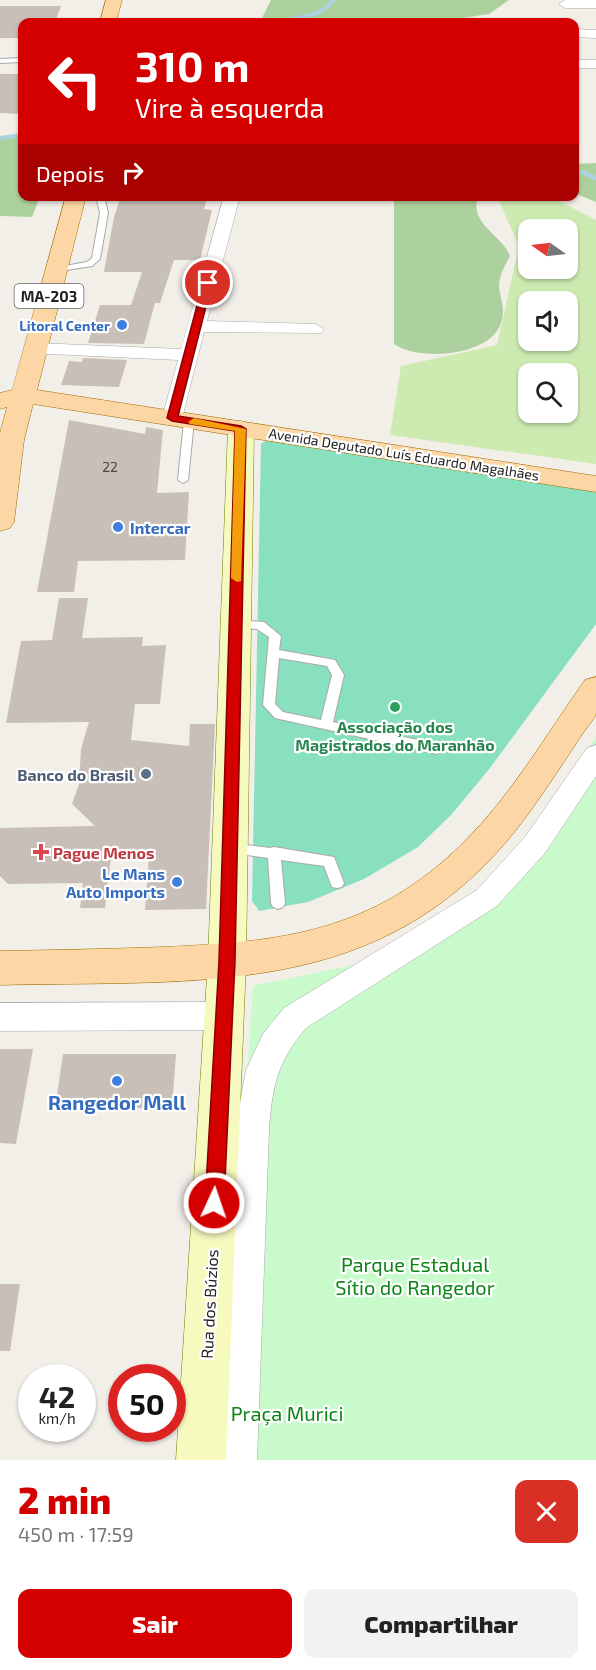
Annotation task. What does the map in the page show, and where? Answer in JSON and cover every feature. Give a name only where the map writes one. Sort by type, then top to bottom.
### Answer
[{"type":"main road","points":[[109,18],[114,0]]},
{"type":"main road","points":[[125,18],[130,0]]},
{"type":"main road","name":"MA-203","points":[[0,522],[10,440],[7,399],[57,201]]},
{"type":"main road","name":"MA-203","points":[[7,399],[35,349],[75,201]]},
{"type":"main road","name":"Avenida Deputado Luís Eduardo Magalhães","points":[[7,399],[181,420],[596,484]]},
{"type":"main road","name":"Rua dos Búzios","points":[[201,1460],[227,961],[241,429]]},
{"type":"main road","points":[[0,968],[227,961],[270,957],[329,943],[384,919],[437,887],[476,854],[493,834],[596,688]]},
{"type":"street","points":[[565,4],[596,4]]},
{"type":"street","points":[[579,33],[596,34]]},
{"type":"street","points":[[579,64],[596,64]]},
{"type":"street","points":[[181,420],[188,355],[231,201]]},
{"type":"street","points":[[196,326],[315,329]]},
{"type":"street","points":[[35,349],[188,355]]},
{"type":"street","points":[[237,1460],[252,1131],[256,1088],[266,1056],[280,1034],[295,1018],[487,898],[535,845],[596,755]]},
{"type":"street","points":[[0,1017],[224,1016]]},
{"type":"lane","points":[[0,61],[18,60]]},
{"type":"lane","points":[[56,270],[89,264],[96,259],[104,213],[101,201]]},
{"type":"lane","points":[[181,420],[183,480]]},
{"type":"lane","points":[[236,624],[260,625],[275,636],[268,705],[279,715],[437,749]]},
{"type":"lane","points":[[274,652],[331,663],[338,675],[326,725]]},
{"type":"lane","points":[[230,848],[329,861],[337,883]]},
{"type":"lane","points":[[274,852],[278,903]]},
{"type":"green space","points":[[271,0],[509,0],[489,14],[462,18],[262,18]]},
{"type":"green space","points":[[18,136],[18,201],[38,201],[32,217],[0,216],[0,137]]},
{"type":"green space","points":[[596,163],[596,202],[579,195],[579,164]]},
{"type":"green space","points":[[394,201],[477,201],[478,215],[482,222],[506,248],[510,256],[499,282],[503,308],[501,323],[495,334],[484,343],[453,353],[420,353],[405,350],[394,344]]},
{"type":"green space","points":[[499,201],[559,201],[596,220],[596,464],[390,435],[401,366],[497,345],[518,250],[518,279],[578,279],[578,219],[518,219],[518,244]]},
{"type":"green space","name":"Associação dos Magistrados do Maranhão","points":[[270,438],[596,489],[596,624],[490,768],[452,814],[418,847],[364,879],[308,902],[259,911],[252,901],[261,444]]},
{"type":"green space","name":"Parque Estadual Sítio do Rangedor","points":[[596,737],[596,1460],[222,1460],[253,986],[368,962],[480,897],[513,862]]},
{"type":"building","points":[[0,6],[61,6],[56,18],[18,18],[18,38],[0,38]]},
{"type":"building","points":[[0,74],[18,74],[18,114],[0,113]]},
{"type":"building","points":[[119,201],[206,201],[204,209],[212,210],[200,260],[174,260],[160,303],[155,303],[144,344],[88,343],[100,305],[131,305],[142,272],[104,272],[114,217]]},
{"type":"building","points":[[83,358],[127,360],[119,387],[61,385],[69,361],[82,362]]},
{"type":"building","name":"Intercar","points":[[69,420],[145,434],[146,427],[163,430],[157,493],[189,492],[185,560],[78,561],[74,592],[37,592]]},
{"type":"building","points":[[59,598],[88,598],[82,638],[143,637],[142,646],[166,645],[160,704],[135,704],[131,740],[189,746],[190,724],[215,724],[206,909],[145,910],[149,856],[111,857],[105,908],[80,908],[83,883],[8,884],[0,876],[0,828],[95,826],[72,804],[79,784],[81,749],[89,722],[6,723],[21,641],[52,640]]},
{"type":"building","points":[[0,1049],[33,1049],[16,1144],[0,1143]]},
{"type":"building","name":"Rangedor Mall","points":[[63,1054],[176,1054],[172,1108],[55,1108]]},
{"type":"building","points":[[0,1284],[20,1284],[10,1351],[0,1351]]},
{"type":"waterway","points":[[296,18],[316,13],[333,0]]},
{"type":"waterway","points":[[0,138],[18,136]]},
{"type":"waterway","points":[[579,171],[596,178]]},
{"type":"slow traffic","points":[[194,422],[241,429],[237,578]]},
{"type":"place","name":"Litoral Center","points":[[122,325]]},
{"type":"place","name":"Intercar","points":[[118,527]]},
{"type":"place","name":"Associação dos Magistrados do Maranhão","points":[[395,707]]},
{"type":"place","name":"Banco do Brasil","points":[[146,774]]},
{"type":"place","name":"Pague Menos","points":[[41,852]]},
{"type":"place","name":"Le Mans Auto Imports","points":[[177,882]]},
{"type":"place","name":"Rangedor Mall","points":[[117,1081]]},
{"type":"route","points":[[208,283],[172,418],[241,429],[227,961],[214,1203]]},
{"type":"park label","name":"Praça Murici","points":[[287,1413]]}]
